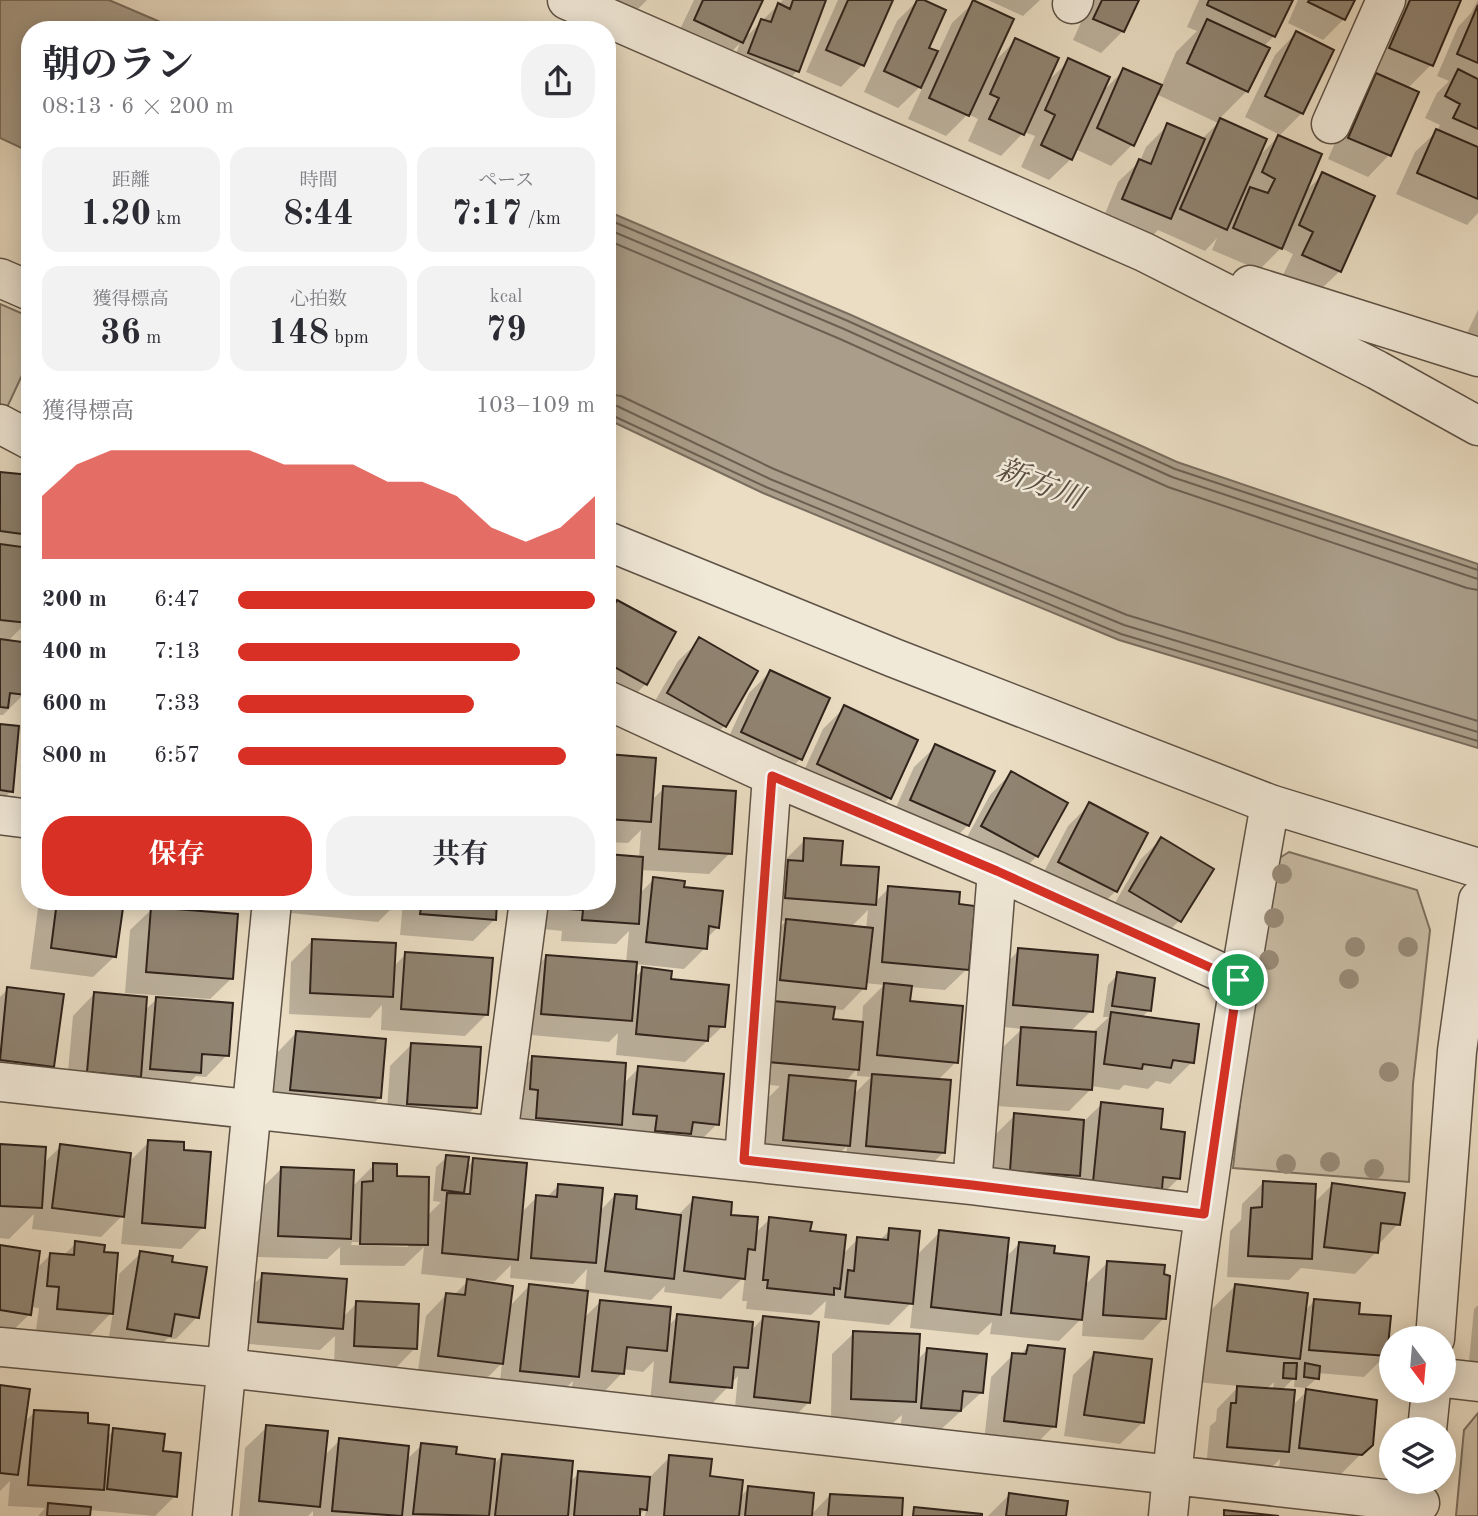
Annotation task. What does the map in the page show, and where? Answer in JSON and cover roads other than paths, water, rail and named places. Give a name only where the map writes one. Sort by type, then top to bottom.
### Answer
[{"type":"street","points":[[567,0],[615,21]]},
{"type":"street","points":[[1331,124],[1386,0]]},
{"type":"street","points":[[616,21],[1144,252],[1377,370],[1478,426]]},
{"type":"street","points":[[1144,252],[1478,357]]},
{"type":"street","points":[[0,278],[21,287]]},
{"type":"street","points":[[0,424],[21,435]]},
{"type":"street","points":[[616,545],[1270,804],[1478,868]]},
{"type":"street","points":[[616,704],[772,776],[997,871],[1238,980]]},
{"type":"street","points":[[744,1160],[772,776]]},
{"type":"street","points":[[1168,1516],[1204,1214],[1238,980],[1270,804]]},
{"type":"street","points":[[0,815],[21,818]]},
{"type":"street","points":[[972,1185],[997,871]]},
{"type":"street","points":[[1436,1326],[1467,1052],[1478,900]]},
{"type":"street","points":[[212,1516],[271,910]]},
{"type":"street","points":[[498,1136],[527,910]]},
{"type":"street","points":[[0,1082],[744,1160],[1204,1214]]},
{"type":"street","points":[[0,1347],[227,1368],[1172,1475],[1420,1500]]},
{"type":"street","points":[[1456,1379],[1478,1382]]},
{"type":"water","points":[[0,0],[109,0],[158,21],[21,21],[21,148],[0,138]]},
{"type":"water","name":"新方川","points":[[616,215],[851,315],[1177,462],[1478,564],[1478,748],[1119,640],[763,493],[616,423]]}]
